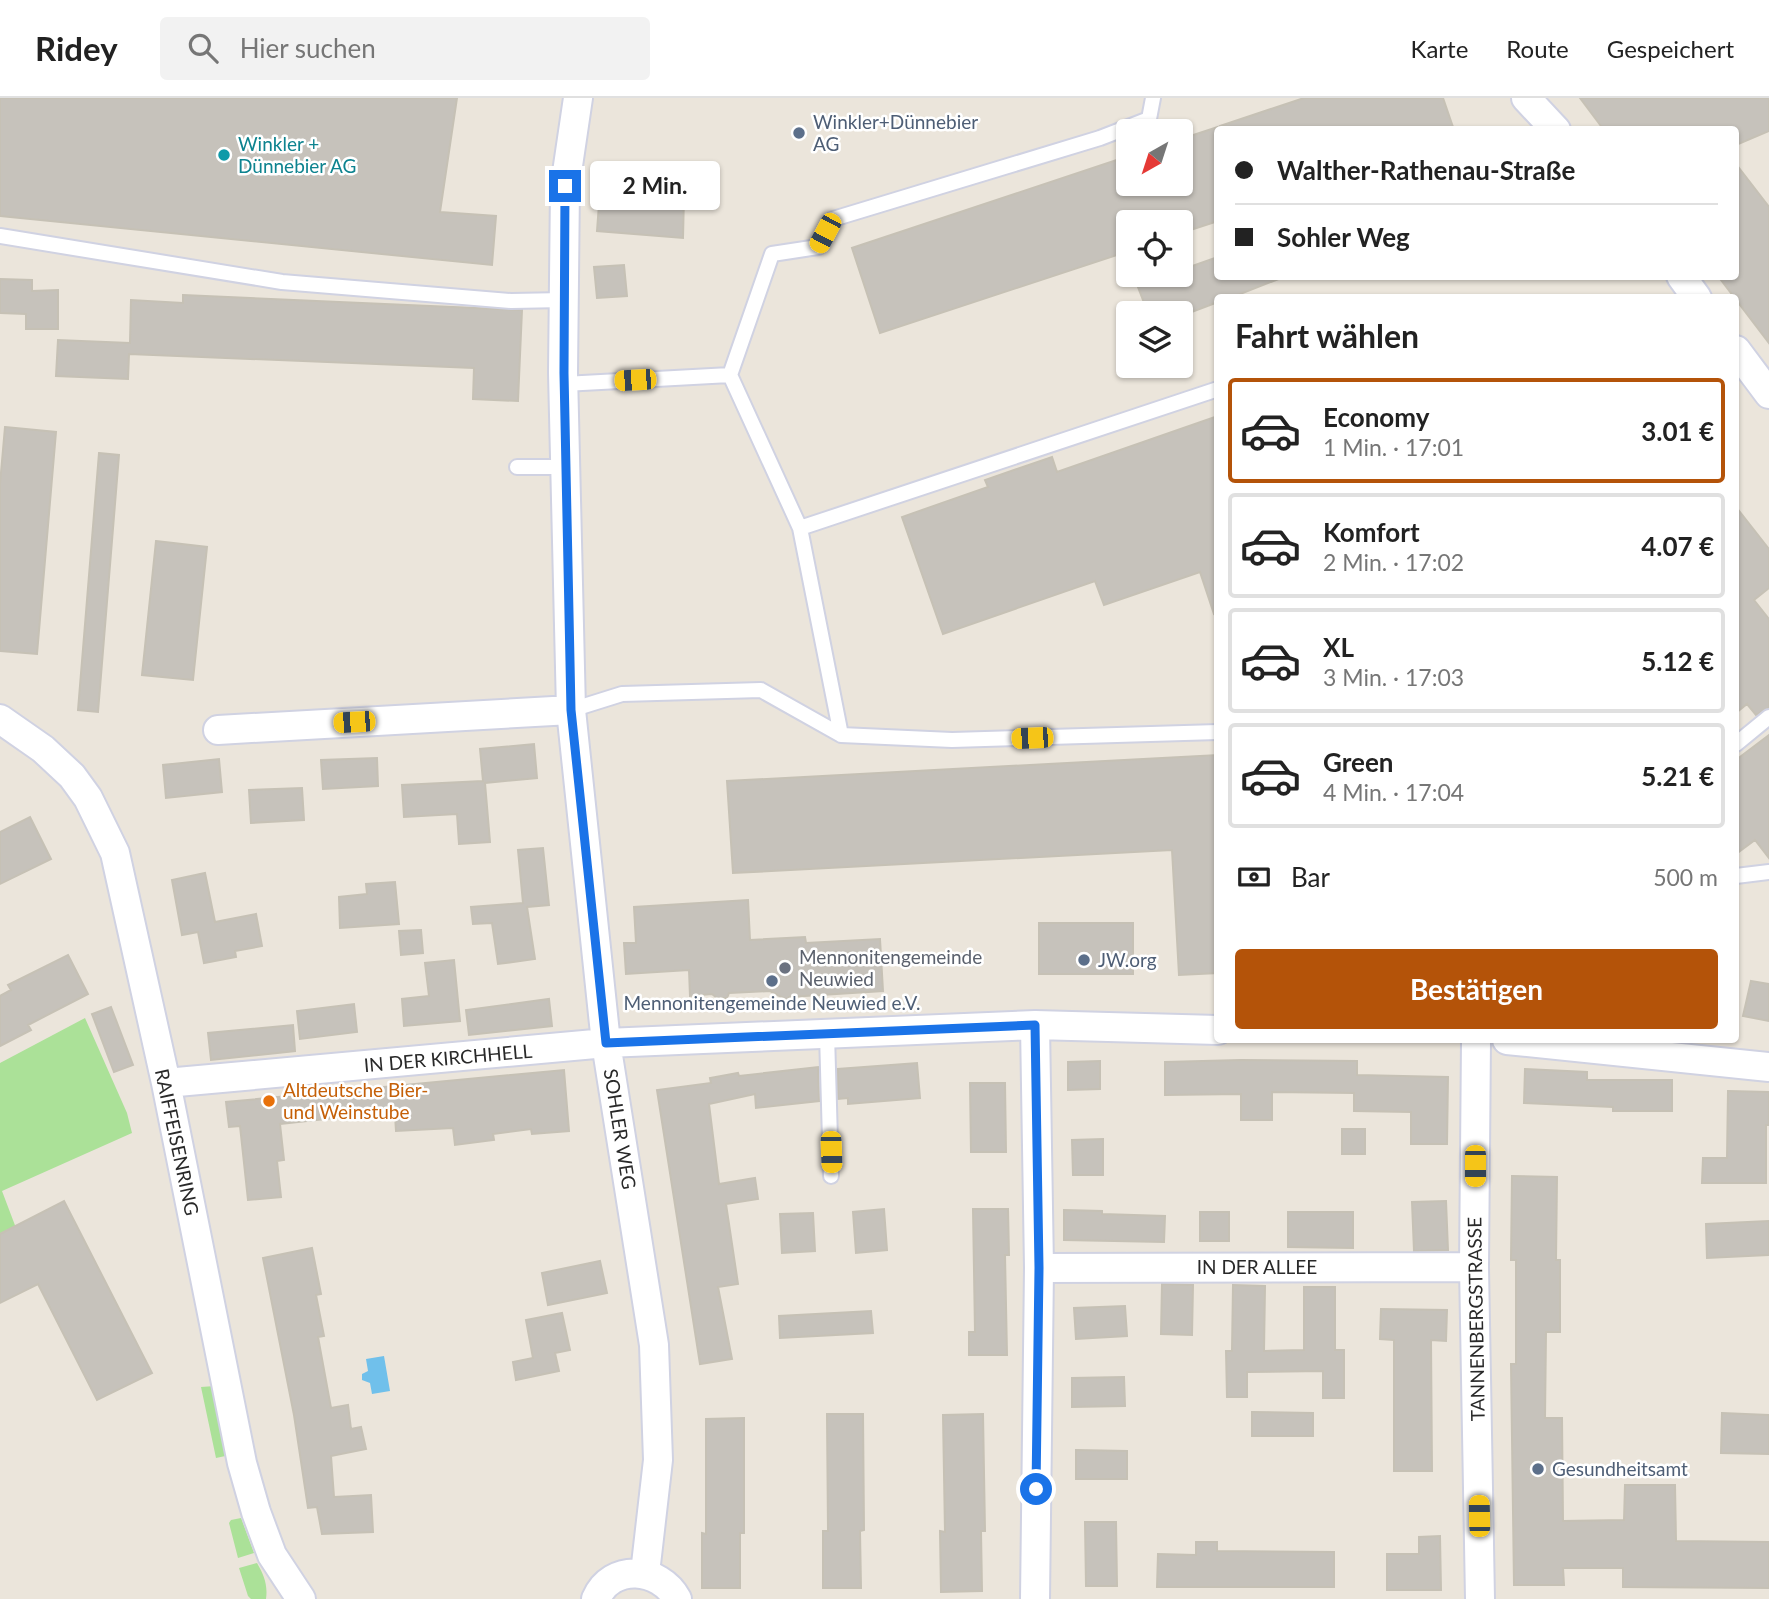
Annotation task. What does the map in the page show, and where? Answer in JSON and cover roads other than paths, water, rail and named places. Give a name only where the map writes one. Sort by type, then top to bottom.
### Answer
[{"type":"street","name":"SOHLER WEG","points":[[578,98],[565,186],[564,384],[571,710],[606,1043],[654,1345],[658,1460],[645,1573]]},
{"type":"street","points":[[1526,98],[1552,126]]},
{"type":"street","points":[[1739,354],[1769,394]]},
{"type":"street","points":[[218,730],[571,710]]},
{"type":"street","name":"RAIFFEISENRING","points":[[0,719],[43,750],[72,776],[88,798],[115,853],[166,1083],[242,1463],[272,1555],[301,1599]]},
{"type":"street","points":[[1035,1025],[1039,1268],[1035,1599]]},
{"type":"street","name":"IN DER KIRCHHELL","points":[[166,1083],[606,1043],[1035,1025],[1214,1030]]},
{"type":"street","name":"TANNENBERGSTRASSE","points":[[1476,1043],[1474,1267],[1480,1599]]},
{"type":"street","points":[[1536,1043],[1769,1067]]},
{"type":"street","name":"IN DER ALLEE","points":[[1039,1268],[1474,1267]]},
{"type":"street","points":[[596,1599],[612,1579],[628,1573],[645,1573],[665,1583],[677,1599]]},
{"type":"lane","points":[[841,735],[800,528],[730,375],[772,254],[818,247],[833,219],[1100,138],[1150,119],[1153,98]]},
{"type":"lane","points":[[0,236],[282,282],[511,302],[565,300]]},
{"type":"lane","points":[[564,384],[730,375]]},
{"type":"lane","points":[[800,528],[1214,390]]},
{"type":"lane","points":[[517,467],[565,467]]},
{"type":"lane","points":[[571,710],[622,694],[761,690],[841,735],[952,740],[1214,732]]},
{"type":"lane","points":[[1739,742],[1769,717]]},
{"type":"lane","points":[[1739,876],[1769,872]]},
{"type":"lane","points":[[827,1034],[831,1176]]},
{"type":"water","points":[[384,1356],[390,1391],[372,1394],[370,1383],[362,1380],[362,1374],[368,1371],[366,1359]]},
{"type":"place","name":"Winkler+Dünnebier AG","points":[[799,133]]},
{"type":"place","name":"Winkler + Dünnebier AG","points":[[224,155]]},
{"type":"place","name":"JW.org","points":[[1084,960]]},
{"type":"place","name":"Mennonitengemeinde Neuwied","points":[[785,968]]},
{"type":"place","name":"Mennonitengemeinde Neuwied e.V.","points":[[772,981]]},
{"type":"place","name":"Altdeutsche Bier- und Weinstube","points":[[269,1101]]},
{"type":"place","name":"Gesundheitsamt","points":[[1538,1469]]}]
